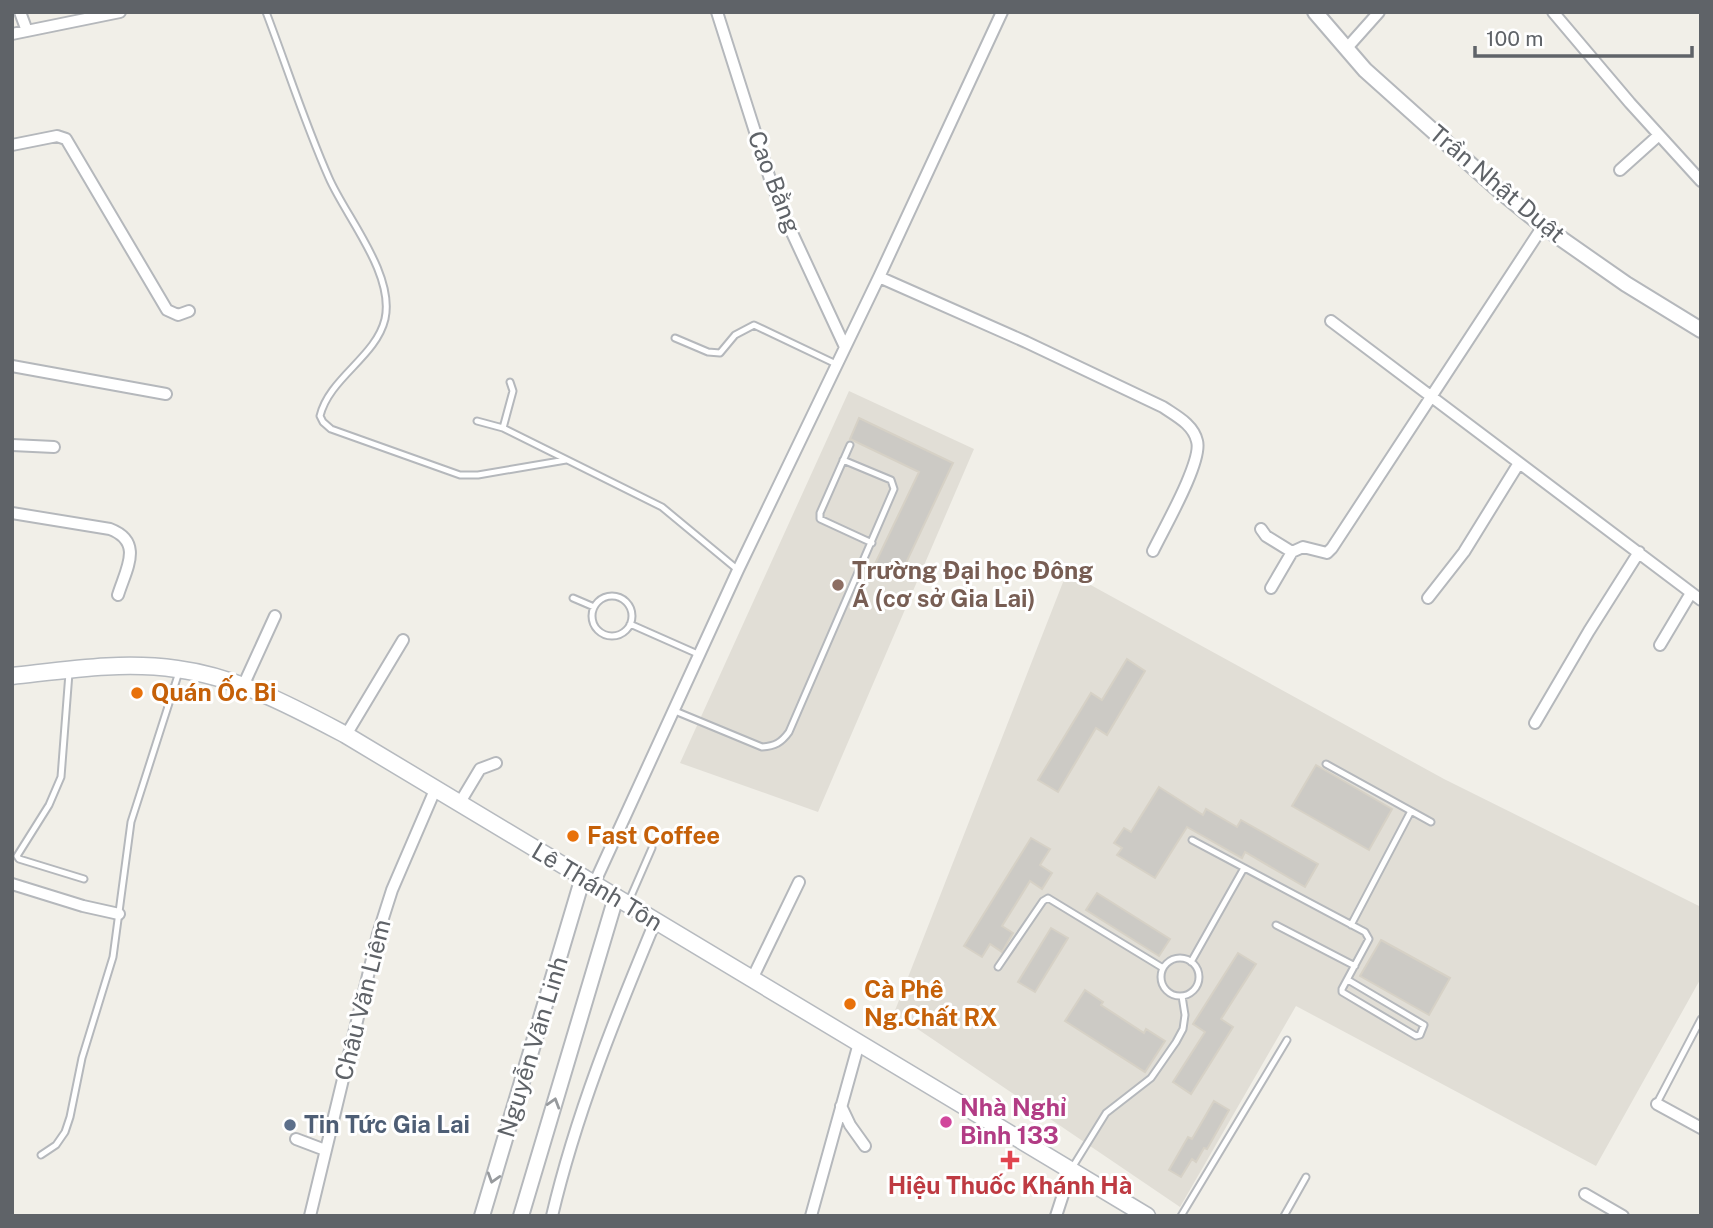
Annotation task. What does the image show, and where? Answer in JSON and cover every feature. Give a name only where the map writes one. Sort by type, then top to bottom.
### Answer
[{"type":"main road","name":"Lê Thánh Tôn","points":[[12,676],[127,666],[180,669],[243,686],[289,705],[346,735],[1147,1216]]},
{"type":"street","points":[[20,12],[27,31]]},
{"type":"street","points":[[12,34],[120,12]]},
{"type":"street","name":"Cao Bằng","points":[[717,12],[770,179],[845,347]]},
{"type":"street","points":[[589,881],[675,711],[738,570],[879,277],[1002,12]]},
{"type":"street","name":"Trần Nhật Duật","points":[[1315,12],[1375,80],[1499,190],[1543,226],[1626,284],[1701,330]]},
{"type":"street","points":[[1346,49],[1379,12]]},
{"type":"street","points":[[1553,12],[1701,181]]},
{"type":"street","points":[[1620,170],[1659,135]]},
{"type":"street","points":[[12,145],[57,136],[66,139],[167,310],[178,315],[189,311]]},
{"type":"street","points":[[1271,588],[1292,552],[1303,547],[1327,553],[1332,548],[1543,226]]},
{"type":"street","points":[[879,277],[1039,348],[1163,407],[1183,420],[1193,431],[1199,451],[1183,491],[1153,551]]},
{"type":"street","points":[[1331,321],[1701,600]]},
{"type":"street","points":[[12,366],[166,394]]},
{"type":"street","points":[[12,445],[54,447]]},
{"type":"street","points":[[1428,598],[1464,552],[1519,463]]},
{"type":"street","points":[[12,513],[110,529],[120,533],[129,541],[131,550],[118,595]]},
{"type":"street","points":[[1261,529],[1266,536],[1292,552]]},
{"type":"street","points":[[1535,723],[1639,552]]},
{"type":"street","points":[[1660,645],[1691,593]]},
{"type":"street","points":[[243,686],[275,616]]},
{"type":"street","points":[[346,735],[404,640]]},
{"type":"street","points":[[459,804],[480,769],[496,763]]},
{"type":"street","name":"Châu Văn Liêm","points":[[310,1216],[378,934],[392,890],[435,790]]},
{"type":"street","name":"Nguyễn Văn Linh","points":[[482,1216],[589,881]]},
{"type":"street","points":[[751,979],[799,882]]},
{"type":"street","points":[[12,884],[118,914]]},
{"type":"street","name":"Nguyễn Văn Linh","points":[[521,1216],[621,901]]},
{"type":"street","points":[[552,1216],[586,1096],[609,1032],[655,922]]},
{"type":"street","points":[[811,1216],[859,1043]]},
{"type":"street","points":[[1657,1104],[1701,1128]]},
{"type":"street","points":[[841,1106],[865,1146]]},
{"type":"street","points":[[296,1139],[325,1150]]},
{"type":"street","points":[[1056,1216],[1071,1170]]},
{"type":"street","points":[[1585,1194],[1623,1216]]},
{"type":"lane","points":[[267,12],[330,179],[374,260],[385,294],[385,320],[379,334],[327,401],[320,416],[323,422],[331,429],[372,445],[460,475],[478,475],[566,460]]},
{"type":"lane","points":[[675,338],[708,352],[720,353],[735,335],[754,325],[836,364]]},
{"type":"lane","points":[[503,428],[513,391],[510,382]]},
{"type":"lane","points":[[477,421],[503,428],[662,507],[738,570]]},
{"type":"lane","points":[[850,445],[820,513],[820,519],[872,543]]},
{"type":"lane","points":[[675,711],[762,747],[783,741],[894,489],[894,484],[843,460]]},
{"type":"lane","points":[[605,597],[620,597],[630,608],[630,624],[619,635],[603,634],[593,623],[594,607],[605,597]]},
{"type":"lane","points":[[573,598],[594,607]]},
{"type":"lane","points":[[630,624],[700,655]]},
{"type":"lane","points":[[69,669],[61,777],[49,805],[17,856],[19,859],[84,879]]},
{"type":"lane","points":[[41,1154],[56,1145],[65,1132],[82,1058],[113,957],[131,822],[180,669]]},
{"type":"lane","points":[[1326,764],[1431,822]]},
{"type":"lane","points":[[1352,925],[1411,811]]},
{"type":"lane","points":[[1192,840],[1365,932],[1368,939],[1342,989],[1345,994],[1416,1036],[1420,1035],[1424,1025],[1348,980]]},
{"type":"lane","points":[[621,901],[652,848]]},
{"type":"lane","points":[[1191,962],[1244,868]]},
{"type":"lane","points":[[998,967],[1043,901],[1048,898],[1163,968]]},
{"type":"lane","points":[[1276,925],[1355,966]]},
{"type":"lane","points":[[1177,958],[1191,962],[1199,978],[1196,986],[1190,993],[1182,996],[1167,991],[1162,984],[1163,968],[1169,961],[1177,958]]},
{"type":"lane","points":[[1071,1170],[1106,1113],[1152,1077],[1176,1042],[1183,1029],[1185,1015],[1182,996]]},
{"type":"lane","points":[[1657,1104],[1701,1019]]},
{"type":"lane","points":[[1181,1216],[1287,1040]]},
{"type":"lane","points":[[1284,1216],[1306,1177]]},
{"type":"shaded area","name":"Trường Đại học Đông Á (cơ sở Gia Lai)","points":[[849,391],[974,449],[818,812],[680,763]]},
{"type":"shaded area","points":[[1067,572],[1444,779],[1701,907],[1701,978],[1596,1166],[1296,1006],[1180,1207],[894,1013]]},
{"type":"building","points":[[859,418],[953,463],[898,580],[873,568],[919,472],[850,439]]},
{"type":"building","points":[[1127,659],[1145,671],[1107,735],[1096,728],[1058,792],[1038,780],[1091,693],[1102,700]]},
{"type":"building","points":[[1316,765],[1392,809],[1369,850],[1292,806]]},
{"type":"building","points":[[1159,787],[1203,815],[1206,809],[1237,827],[1241,820],[1318,864],[1305,887],[1245,852],[1242,858],[1187,827],[1155,878],[1117,855],[1122,848],[1114,843],[1124,828],[1131,832]]},
{"type":"building","points":[[1031,838],[1050,849],[1040,865],[1052,873],[1042,889],[1030,881],[1002,926],[1013,933],[1002,952],[990,944],[982,957],[964,946]]},
{"type":"building","points":[[1097,893],[1170,939],[1159,956],[1086,910]]},
{"type":"building","points":[[1051,928],[1068,938],[1035,992],[1018,982]]},
{"type":"building","points":[[1381,940],[1450,978],[1429,1015],[1360,976]]},
{"type":"building","points":[[1238,953],[1256,964],[1221,1019],[1233,1027],[1191,1094],[1173,1082],[1205,1032],[1193,1024]]},
{"type":"building","points":[[1085,990],[1103,1002],[1101,1005],[1144,1033],[1146,1029],[1165,1041],[1145,1072],[1065,1021]]},
{"type":"building","points":[[1214,1101],[1229,1110],[1207,1149],[1204,1148],[1196,1162],[1192,1159],[1181,1177],[1169,1170],[1188,1137],[1192,1139]]},
{"type":"place","name":"Trường Đại học Đông Á (cơ sở Gia Lai)","points":[[838,585]]},
{"type":"place","name":"Quán Ốc Bi","points":[[137,693]]},
{"type":"place","name":"Fast Coffee","points":[[573,836]]},
{"type":"place","name":"Cà Phê Ng.Chất RX","points":[[850,1004]]},
{"type":"place","name":"Nhà Nghỉ Bình 133","points":[[946,1122]]},
{"type":"place","name":"Tin Tức Gia Lai","points":[[290,1125]]},
{"type":"place","name":"Hiệu Thuốc Khánh Hà","points":[[1010,1160]]}]
